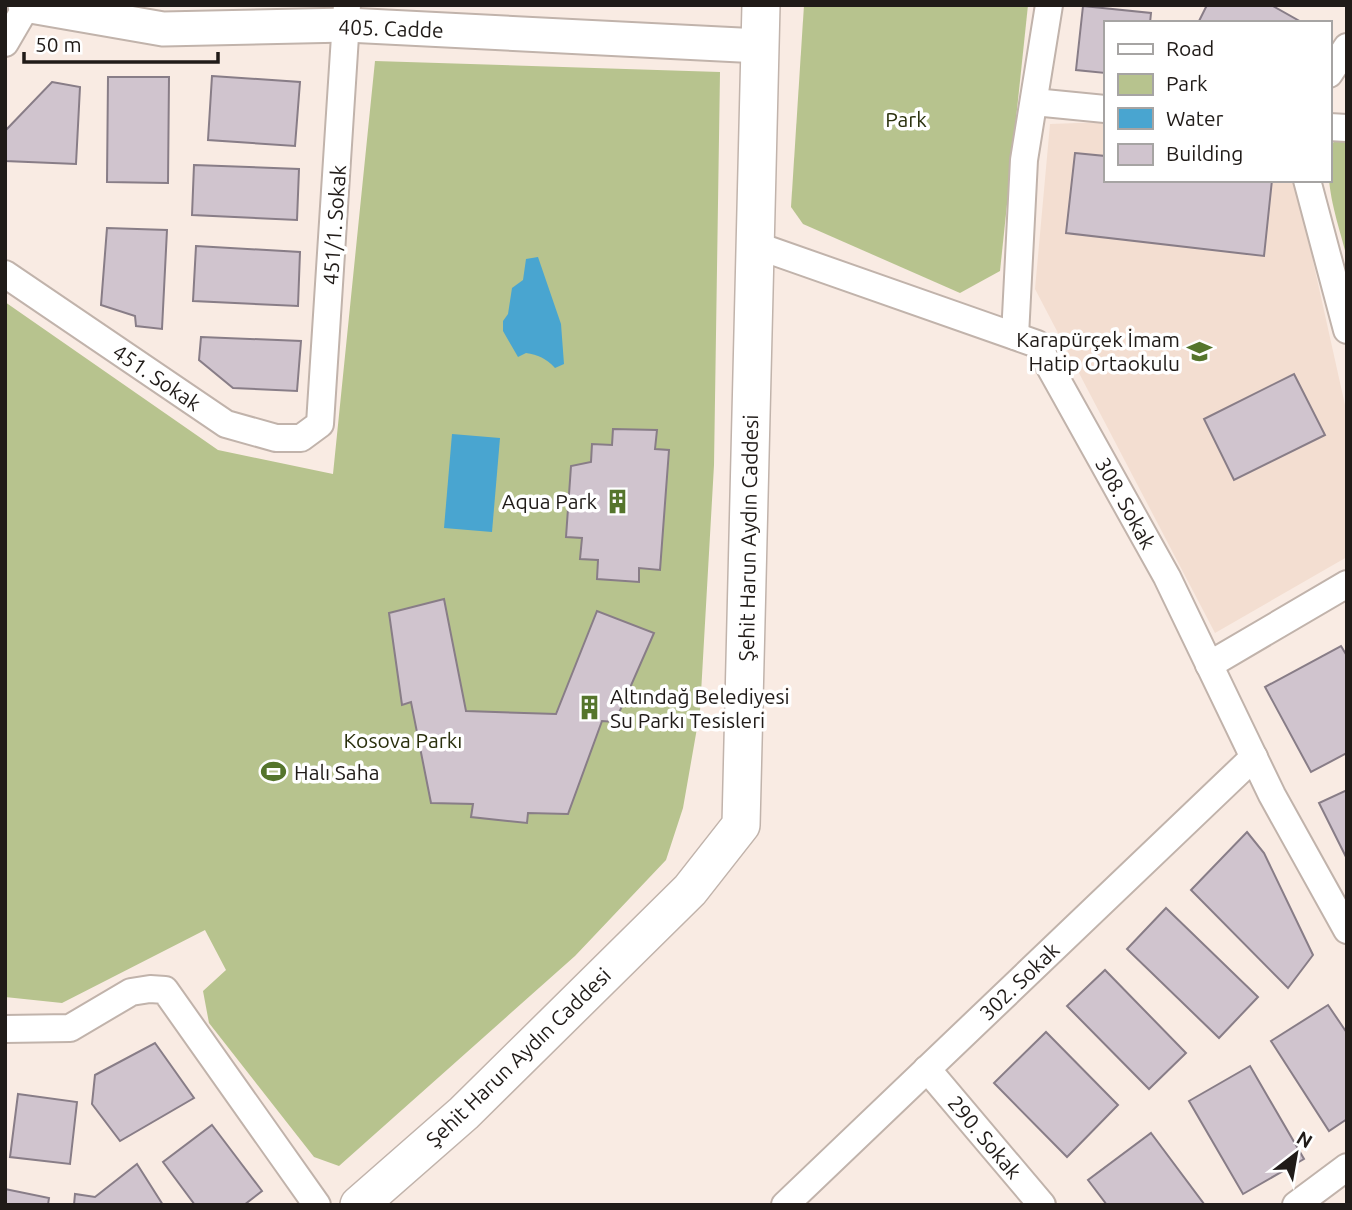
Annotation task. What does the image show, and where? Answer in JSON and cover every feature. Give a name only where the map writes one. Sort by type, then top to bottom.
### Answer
[{"type":"main road","name":"Şehit Harun Aydın Caddesi","points":[[373,1200],[681,899],[741,825],[761,5]]},
{"type":"street","points":[[1014,336],[1024,160],[1049,5]]},
{"type":"street","name":"405. Cadde","points":[[26,6],[163,29],[347,15],[760,46]]},
{"type":"street","points":[[5,43],[26,6]]},
{"type":"street","name":"451/1. Sokak","points":[[320,424],[347,15]]},
{"type":"street","points":[[1331,71],[1347,47]]},
{"type":"street","points":[[1034,102],[1104,109]]},
{"type":"street","points":[[1308,182],[1347,330]]},
{"type":"street","name":"308. Sokak","points":[[755,246],[1037,344],[1167,577],[1272,796],[1347,930]]},
{"type":"street","name":"451. Sokak","points":[[5,274],[226,424],[276,438],[301,438],[320,424]]},
{"type":"street","points":[[1209,665],[1347,584]]},
{"type":"street","name":"302. Sokak","points":[[785,1205],[1254,757]]},
{"type":"street","points":[[5,1029],[70,1028],[131,992],[165,990],[317,1205]]},
{"type":"street","name":"290. Sokak","points":[[927,1069],[1042,1205]]},
{"type":"street","points":[[1296,1205],[1347,1167]]},
{"type":"shaded area","name":"Karapürçek İmam Hatip Ortaokulu","points":[[1104,122],[1104,182],[1295,182],[1347,414],[1347,557],[1215,633],[1035,289],[1050,124]]},
{"type":"green space","name":"Park","points":[[804,5],[1028,5],[1000,271],[960,293],[803,224],[791,207]]},
{"type":"green space","name":"Kosova Parkı","points":[[375,61],[720,72],[714,465],[700,711],[683,808],[666,860],[575,956],[339,1166],[314,1157],[209,1023],[203,991],[226,970],[205,930],[62,1003],[5,997],[5,302],[218,450],[333,474]]},
{"type":"green space","points":[[1337,135],[1347,136],[1347,258],[1331,195],[1331,149]]},
{"type":"water","points":[[538,257],[561,324],[564,364],[555,368],[545,359],[534,355],[526,353],[518,357],[503,331],[512,288],[523,280],[526,259]]},
{"type":"water","points":[[452,434],[500,438],[492,532],[444,528]]},
{"type":"building","points":[[1207,5],[1271,5],[1299,21],[1199,21]]},
{"type":"building","points":[[1083,6],[1151,13],[1150,21],[1104,21],[1104,73],[1076,70]]},
{"type":"building","points":[[212,76],[300,82],[295,146],[208,140]]},
{"type":"building","points":[[108,77],[169,77],[168,183],[107,182]]},
{"type":"building","points":[[52,82],[80,87],[76,164],[5,161],[5,131]]},
{"type":"building","points":[[1075,153],[1104,156],[1104,182],[1272,182],[1264,256],[1066,233]]},
{"type":"building","points":[[194,165],[299,169],[297,220],[192,215]]},
{"type":"building","points":[[107,228],[167,230],[162,329],[136,326],[135,316],[101,305]]},
{"type":"building","points":[[196,246],[300,252],[298,306],[193,301]]},
{"type":"building","points":[[201,337],[301,341],[297,391],[233,388],[199,360]]},
{"type":"building","points":[[1294,374],[1325,435],[1234,480],[1204,419]]},
{"type":"building","name":"Aqua Park","points":[[613,429],[657,430],[655,449],[669,450],[660,570],[639,568],[639,582],[597,579],[598,560],[580,559],[582,538],[566,537],[571,466],[591,462],[592,444],[612,445]]},
{"type":"building","name":"Altındağ Belediyesi Su Parkı Tesisleri","points":[[444,599],[466,711],[556,714],[597,611],[654,633],[615,722],[602,721],[568,814],[528,813],[527,823],[471,817],[473,804],[431,803],[411,702],[402,705],[389,613]]},
{"type":"building","points":[[1341,646],[1347,656],[1347,753],[1311,772],[1265,687]]},
{"type":"building","points":[[1347,790],[1347,859],[1319,803]]},
{"type":"building","points":[[1247,832],[1264,853],[1313,955],[1288,988],[1191,890]]},
{"type":"building","points":[[1166,908],[1258,997],[1219,1038],[1127,949]]},
{"type":"building","points":[[1105,970],[1186,1053],[1149,1089],[1067,1006]]},
{"type":"building","points":[[1328,1005],[1347,1033],[1347,1119],[1329,1131],[1271,1041]]},
{"type":"building","points":[[1046,1032],[1118,1105],[1067,1157],[994,1083]]},
{"type":"building","points":[[155,1043],[194,1098],[120,1141],[92,1104],[95,1075]]},
{"type":"building","points":[[1250,1066],[1304,1159],[1243,1194],[1189,1101]]},
{"type":"building","points":[[18,1094],[77,1102],[70,1164],[10,1157]]},
{"type":"building","points":[[212,1125],[262,1191],[244,1205],[195,1205],[163,1162]]},
{"type":"building","points":[[1151,1133],[1203,1205],[1107,1205],[1088,1180]]},
{"type":"building","points":[[137,1164],[163,1205],[74,1205],[75,1194],[95,1197]]},
{"type":"building","points":[[5,1189],[49,1198],[48,1205],[5,1205]]},
{"type":"place","name":"Karapürçek İmam Hatip Ortaokulu","points":[[1200,351]]},
{"type":"place","name":"Aqua Park","points":[[617,501]]},
{"type":"place","name":"Altındağ Belediyesi Su Parkı Tesisleri","points":[[590,708]]},
{"type":"place","name":"Halı Saha","points":[[274,772]]}]
